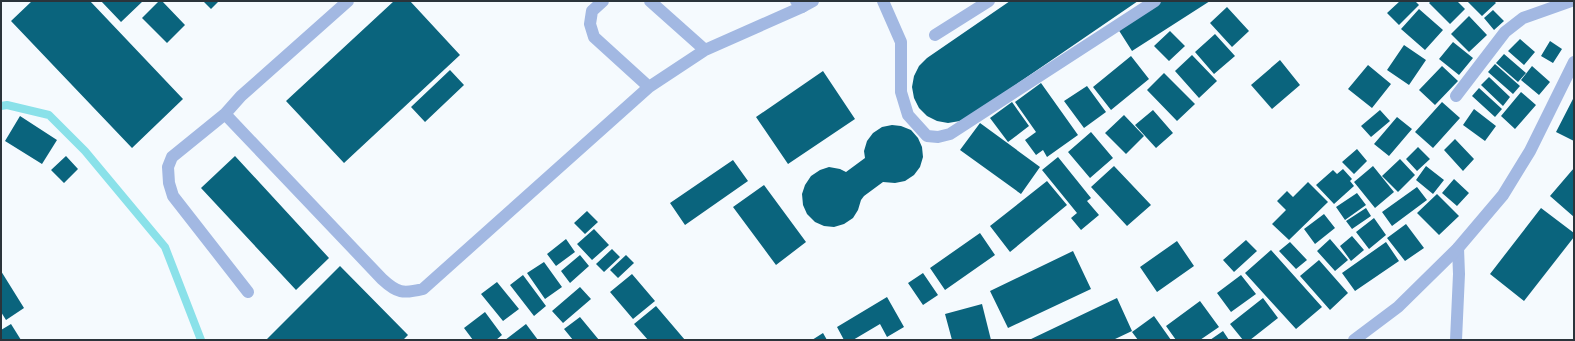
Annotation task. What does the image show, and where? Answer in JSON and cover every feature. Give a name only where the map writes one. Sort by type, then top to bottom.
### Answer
[{"type":"street","points":[[248,292],[173,196],[169,183],[168,168],[172,156],[225,114],[241,96],[348,1]]},
{"type":"street","points":[[603,1],[592,11],[590,24],[594,38],[649,87]]},
{"type":"street","points":[[650,1],[705,50]]},
{"type":"street","points":[[225,114],[382,280],[393,290],[408,293],[423,289],[649,87],[705,50],[799,4],[813,1]]},
{"type":"street","points":[[882,1],[901,42],[900,92],[908,115],[927,136],[938,137],[950,134],[1155,1]]},
{"type":"street","points":[[935,35],[989,1]]},
{"type":"street","points":[[1456,96],[1505,32],[1517,22],[1523,18],[1571,1]]},
{"type":"street","points":[[1354,340],[1398,307],[1458,248],[1503,195],[1530,152],[1574,62]]},
{"type":"street","points":[[1456,340],[1459,274],[1458,248]]},
{"type":"building","points":[[32,1],[90,1],[183,99],[132,148],[11,21]]},
{"type":"building","points":[[101,1],[143,1],[121,22]]},
{"type":"building","points":[[159,1],[162,1],[185,25],[167,43],[142,18]]},
{"type":"building","points":[[203,1],[219,1],[211,9]]},
{"type":"building","points":[[394,1],[410,1],[460,55],[344,163],[286,101]]},
{"type":"building","points":[[1010,1],[1138,1],[970,116],[960,121],[948,123],[937,121],[927,116],[919,108],[914,98],[912,87],[914,76],[919,66],[927,58]]},
{"type":"building","points":[[1161,1],[1210,1],[1132,51],[1118,29]]},
{"type":"building","points":[[1400,1],[1415,1],[1419,5],[1399,25],[1387,13]]},
{"type":"building","points":[[1431,1],[1457,1],[1465,9],[1450,24],[1429,3]]},
{"type":"building","points":[[1467,1],[1494,1],[1496,3],[1482,16]]},
{"type":"building","points":[[1227,7],[1249,31],[1232,47],[1210,23]]},
{"type":"building","points":[[1419,9],[1443,30],[1425,50],[1401,29]]},
{"type":"building","points":[[1493,10],[1504,21],[1494,30],[1484,18]]},
{"type":"building","points":[[1469,16],[1487,35],[1469,52],[1451,34]]},
{"type":"building","points":[[1170,31],[1185,46],[1169,61],[1154,46]]},
{"type":"building","points":[[1215,34],[1235,56],[1214,74],[1195,52]]},
{"type":"building","points":[[1520,39],[1535,52],[1524,65],[1508,51]]},
{"type":"building","points":[[1550,41],[1562,49],[1553,63],[1541,56]]},
{"type":"building","points":[[1453,42],[1473,58],[1459,75],[1439,59]]},
{"type":"building","points":[[1404,45],[1426,60],[1409,85],[1387,70]]},
{"type":"building","points":[[1504,54],[1526,73],[1518,82],[1496,63]]},
{"type":"building","points":[[1192,55],[1217,81],[1199,98],[1175,71]]},
{"type":"building","points":[[1131,56],[1149,79],[1111,110],[1093,87]]},
{"type":"building","points":[[1280,60],[1300,85],[1272,109],[1251,85]]},
{"type":"building","points":[[1495,64],[1520,86],[1513,94],[1488,72]]},
{"type":"building","points":[[1368,65],[1391,84],[1372,108],[1348,89]]},
{"type":"building","points":[[1442,66],[1458,81],[1435,105],[1419,90]]},
{"type":"building","points":[[1532,66],[1550,82],[1539,95],[1521,80]]},
{"type":"building","points":[[450,70],[464,85],[425,122],[411,107]]},
{"type":"building","points":[[823,71],[855,119],[788,164],[756,117]]},
{"type":"building","points":[[1164,73],[1195,104],[1177,121],[1147,90]]},
{"type":"building","points":[[1489,77],[1510,97],[1503,106],[1481,85]]},
{"type":"building","points":[[1041,83],[1078,135],[1047,157],[1043,150],[1036,155],[1025,140],[1036,132],[1015,102]]},
{"type":"building","points":[[1087,86],[1106,112],[1084,128],[1064,101]]},
{"type":"building","points":[[1479,88],[1502,109],[1495,117],[1472,96]]},
{"type":"building","points":[[1521,92],[1536,105],[1515,129],[1501,116]]},
{"type":"building","points":[[1574,97],[1574,141],[1556,132]]},
{"type":"building","points":[[1012,102],[1029,126],[1008,142],[990,118]]},
{"type":"building","points":[[1442,102],[1460,118],[1433,148],[1415,132]]},
{"type":"building","points":[[1474,109],[1496,126],[1485,141],[1463,125]]},
{"type":"building","points":[[1153,110],[1173,133],[1156,148],[1135,125]]},
{"type":"building","points":[[1380,110],[1390,121],[1371,137],[1361,126]]},
{"type":"building","points":[[1124,115],[1144,136],[1126,154],[1105,133]]},
{"type":"building","points":[[20,116],[57,140],[42,164],[5,141]]},
{"type":"building","points":[[1397,117],[1412,129],[1389,156],[1374,144]]},
{"type":"building","points":[[980,123],[1040,167],[1021,194],[960,150]]},
{"type":"building","points":[[892,125],[901,126],[911,130],[918,138],[922,147],[923,157],[920,167],[914,175],[905,181],[895,183],[883,182],[864,196],[853,218],[844,224],[834,227],[824,226],[815,222],[807,214],[803,205],[802,194],[805,185],[811,176],[820,170],[829,167],[846,172],[865,158],[864,151],[867,141],[873,133],[882,127]]},
{"type":"building","points":[[1091,132],[1113,158],[1090,178],[1068,152]]},
{"type":"building","points":[[1455,139],[1474,159],[1463,171],[1444,150]]},
{"type":"building","points":[[1418,147],[1430,159],[1417,171],[1406,159]]},
{"type":"building","points":[[1357,149],[1367,161],[1354,174],[1342,162]]},
{"type":"building","points":[[66,156],[78,169],[64,183],[51,170]]},
{"type":"building","points":[[235,156],[329,258],[296,290],[201,188]]},
{"type":"building","points":[[1058,157],[1091,198],[1087,201],[1099,215],[1081,230],[1071,218],[1077,213],[1042,170]]},
{"type":"building","points":[[1400,159],[1415,175],[1398,192],[1382,176]]},
{"type":"building","points":[[733,160],[748,181],[685,225],[670,203]]},
{"type":"building","points":[[1114,166],[1151,205],[1127,226],[1091,187]]},
{"type":"building","points":[[1373,166],[1394,192],[1375,208],[1354,182]]},
{"type":"building","points":[[1426,166],[1444,180],[1433,194],[1416,180]]},
{"type":"building","points":[[1574,168],[1574,217],[1550,196]]},
{"type":"building","points":[[1343,169],[1352,179],[1350,181],[1354,186],[1334,204],[1316,185],[1333,170],[1337,174]]},
{"type":"building","points":[[1454,179],[1469,193],[1457,206],[1442,193]]},
{"type":"building","points":[[1047,181],[1067,205],[1010,252],[990,226]]},
{"type":"building","points":[[1308,182],[1328,202],[1289,240],[1272,224],[1286,210],[1277,201],[1287,191],[1293,197]]},
{"type":"building","points":[[764,185],[806,242],[776,265],[733,207]]},
{"type":"building","points":[[1417,187],[1427,200],[1392,226],[1382,212]]},
{"type":"building","points":[[1357,193],[1366,205],[1345,220],[1336,207]]},
{"type":"building","points":[[1437,194],[1459,216],[1439,235],[1417,213]]},
{"type":"building","points":[[1366,208],[1371,216],[1352,229],[1346,221]]},
{"type":"building","points":[[1541,208],[1574,233],[1574,237],[1524,301],[1490,274]]},
{"type":"building","points":[[587,211],[598,222],[585,234],[574,223]]},
{"type":"building","points":[[1324,214],[1335,228],[1315,244],[1304,229]]},
{"type":"building","points":[[1374,218],[1386,235],[1369,249],[1356,232]]},
{"type":"building","points":[[1406,224],[1424,248],[1405,261],[1387,238]]},
{"type":"building","points":[[594,229],[609,245],[592,260],[577,244]]},
{"type":"building","points":[[980,233],[995,255],[945,290],[930,268]]},
{"type":"building","points":[[1352,236],[1364,250],[1351,261],[1340,246]]},
{"type":"building","points":[[566,239],[575,252],[556,266],[547,254]]},
{"type":"building","points":[[1330,239],[1348,260],[1335,271],[1317,251]]},
{"type":"building","points":[[1246,240],[1257,251],[1234,272],[1223,260]]},
{"type":"building","points":[[1177,241],[1194,266],[1157,292],[1140,267]]},
{"type":"building","points":[[1290,242],[1307,260],[1296,269],[1279,251]]},
{"type":"building","points":[[1386,242],[1399,261],[1355,291],[1342,273]]},
{"type":"building","points":[[612,249],[620,257],[604,272],[596,264]]},
{"type":"building","points":[[1271,250],[1322,307],[1296,329],[1245,273]]},
{"type":"building","points":[[1073,251],[1091,289],[1008,328],[990,291]]},
{"type":"building","points":[[580,255],[589,266],[570,283],[561,271]]},
{"type":"building","points":[[626,255],[634,263],[618,278],[610,270]]},
{"type":"building","points":[[1319,260],[1348,293],[1330,310],[1300,276]]},
{"type":"building","points":[[544,262],[562,287],[545,299],[527,273]]},
{"type":"building","points":[[340,266],[408,335],[403,340],[266,340]]},
{"type":"building","points":[[1,271],[24,308],[6,320],[1,312]]},
{"type":"building","points":[[923,273],[938,295],[923,305],[908,283]]},
{"type":"building","points":[[632,274],[655,301],[633,319],[610,292]]},
{"type":"building","points":[[523,275],[546,306],[534,316],[510,285]]},
{"type":"building","points":[[1241,275],[1256,294],[1231,312],[1217,293]]},
{"type":"building","points":[[497,282],[519,309],[503,321],[481,294]]},
{"type":"building","points":[[580,287],[591,299],[563,323],[552,311]]},
{"type":"building","points":[[887,297],[904,327],[887,337],[880,324],[853,340],[844,340],[837,327]]},
{"type":"building","points":[[1117,298],[1132,331],[1113,340],[1029,340]]},
{"type":"building","points":[[1263,298],[1278,318],[1250,340],[1243,340],[1230,324]]},
{"type":"building","points":[[1200,301],[1219,327],[1200,340],[1176,340],[1166,326]]},
{"type":"building","points":[[982,304],[991,340],[952,340],[945,314]]},
{"type":"building","points":[[656,306],[685,340],[648,340],[634,324]]},
{"type":"building","points":[[485,312],[502,335],[496,340],[473,340],[464,328]]},
{"type":"building","points":[[1154,316],[1171,340],[1138,340],[1132,332]]},
{"type":"building","points":[[580,317],[599,340],[573,340],[564,329]]},
{"type":"building","points":[[11,324],[21,340],[1,340],[1,330]]},
{"type":"building","points":[[526,324],[538,340],[505,340]]},
{"type":"building","points":[[1223,331],[1229,340],[1210,340]]},
{"type":"building","points":[[823,333],[827,340],[812,340]]},
{"type":"waterway","points":[[1,106],[7,105],[49,115],[85,151],[165,247],[201,340]]}]
